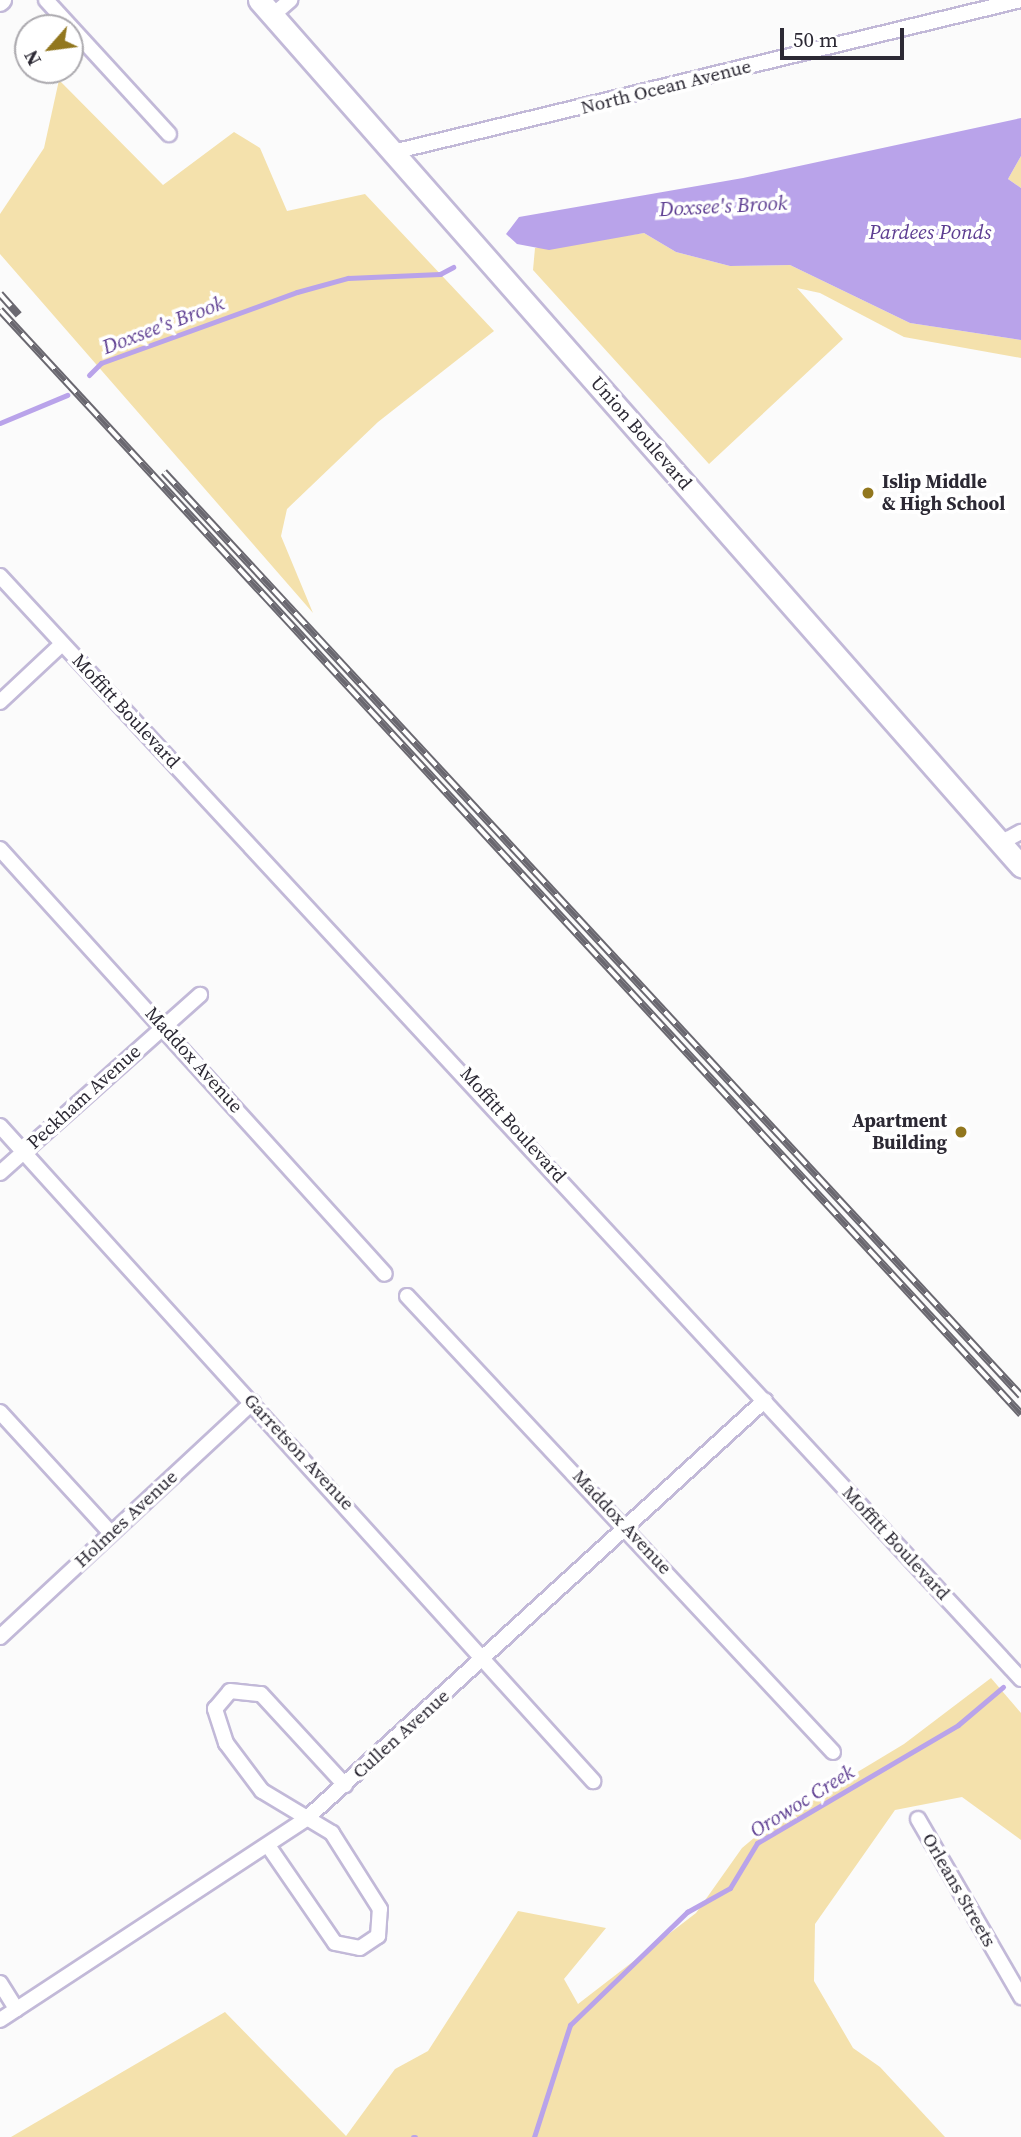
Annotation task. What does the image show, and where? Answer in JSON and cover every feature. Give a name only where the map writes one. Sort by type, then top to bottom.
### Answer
[{"type":"main road","name":"Union Boulevard","points":[[266,7],[1021,866]]},
{"type":"street","points":[[46,0],[169,134]]},
{"type":"street","points":[[266,7],[290,0]]},
{"type":"street","name":"North Ocean Avenue","points":[[393,152],[1021,0]]},
{"type":"street","name":"Moffitt Boulevard","points":[[0,576],[1021,1679]]},
{"type":"street","points":[[0,702],[62,644]]},
{"type":"street","points":[[1000,843],[1021,832]]},
{"type":"street","name":"Maddox Avenue","points":[[0,849],[163,1025],[385,1274]]},
{"type":"street","name":"Peckham Avenue","points":[[0,1173],[163,1025],[200,995]]},
{"type":"street","name":"Garretson Avenue","points":[[0,1126],[486,1656],[593,1781]]},
{"type":"street","name":"Maddox Avenue","points":[[407,1296],[627,1526],[833,1752]]},
{"type":"street","name":"Cullen Avenue","points":[[0,2020],[269,1847],[306,1819],[765,1400]]},
{"type":"street","name":"Holmes Avenue","points":[[0,1637],[253,1402]]},
{"type":"street","points":[[0,1412],[111,1533]]},
{"type":"street","points":[[269,1847],[335,1943],[360,1948],[378,1936],[380,1909],[351,1859],[332,1833],[262,1791],[241,1766],[217,1724],[219,1700],[244,1688],[261,1694],[345,1785]]},
{"type":"street","name":"Orleans Streets","points":[[918,1819],[1021,1997]]},
{"type":"street","points":[[0,1983],[16,2009]]},
{"type":"shaded area","points":[[58,84],[63,84],[163,185],[234,132],[260,148],[287,211],[365,194],[494,331],[378,422],[287,509],[281,536],[313,613],[0,254],[0,214],[44,148]]},
{"type":"shaded area","points":[[1021,156],[1021,188],[1008,179]]},
{"type":"shaded area","points":[[644,233],[676,252],[730,266],[790,265],[910,323],[1021,340],[1021,358],[904,337],[820,293],[797,288],[843,339],[709,464],[533,270],[535,248]]},
{"type":"shaded area","points":[[991,1678],[1021,1713],[1021,1840],[962,1797],[895,1810],[815,1924],[814,1981],[853,2048],[880,2067],[945,2137],[11,2137],[225,2012],[346,2136],[395,2069],[428,2051],[518,1911],[606,1928],[564,1979],[578,2004],[696,1913],[742,1848],[768,1826],[904,1744]]},
{"type":"water","name":"Pardees Ponds","points":[[1021,118],[1021,156],[1008,179],[1021,188],[1021,340],[910,323],[790,265],[730,266],[676,252],[644,233],[549,250],[517,244],[506,234],[519,217],[743,178]]},
{"type":"waterway","name":"Doxsee's Brook","points":[[89,375],[101,363],[297,292],[348,278],[440,274],[453,267]]},
{"type":"waterway","name":"Doxsee's Brook","points":[[0,423],[67,395]]},
{"type":"waterway","name":"Orowoc Creek","points":[[534,2137],[570,2025],[687,1912],[730,1888],[757,1843],[958,1725],[1003,1687]]},
{"type":"railway","points":[[0,294],[19,315]]},
{"type":"railway","points":[[0,310],[1021,1414]]},
{"type":"railway","points":[[164,472],[1021,1396]]},
{"type":"place","name":"Islip Middle & High School","points":[[868,493]]},
{"type":"place","name":"Apartment Building","points":[[961,1132]]}]
